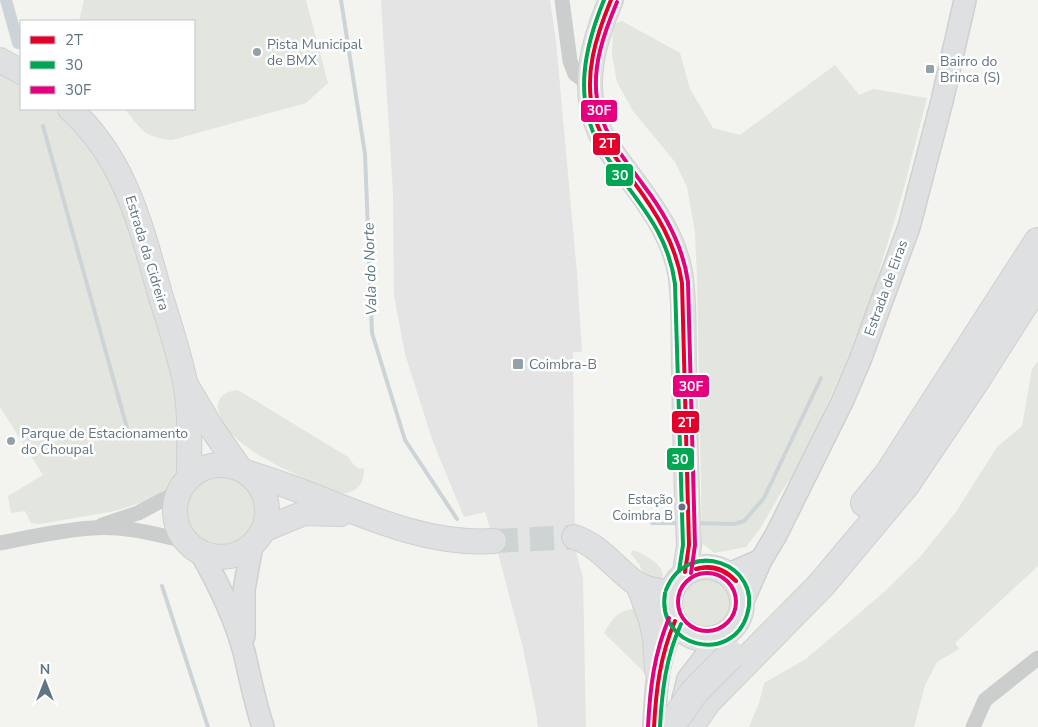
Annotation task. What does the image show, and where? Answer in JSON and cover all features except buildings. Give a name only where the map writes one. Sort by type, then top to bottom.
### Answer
[{"type":"highway","points":[[670,727],[694,692],[816,578],[888,475],[1038,242]]},
{"type":"highway","points":[[689,727],[707,701],[816,578],[905,485],[975,381],[1038,282]]},
{"type":"main road","points":[[611,0],[593,48],[590,85],[593,108],[600,131],[615,156],[662,223],[671,241],[680,273],[683,312],[688,540],[694,569]]},
{"type":"main road","points":[[0,60],[20,71]]},
{"type":"main road","name":"Estrada da Cidreira","points":[[71,110],[101,144],[125,184],[141,227],[185,382],[190,434],[184,484],[174,508],[176,526],[193,547]]},
{"type":"main road","name":"Estrada da Cidreira","points":[[185,382],[211,427],[244,471],[262,489],[266,499],[267,510],[266,520],[258,538]]},
{"type":"main road","points":[[184,484],[198,470],[219,464],[268,479],[358,514],[422,534],[468,542],[494,541]]},
{"type":"main road","points":[[193,547],[212,556],[223,557],[239,553],[258,538],[304,513],[358,514]]},
{"type":"main road","points":[[574,537],[592,545],[640,591],[655,638],[657,670]]},
{"type":"main road","points":[[640,591],[652,590],[672,609],[682,629],[690,636],[701,639],[712,639],[722,636],[731,630],[738,621],[743,601],[738,586],[729,574],[719,569],[694,569],[674,584],[672,609]]},
{"type":"street","points":[[562,0],[570,61],[575,74],[590,85]]},
{"type":"street","name":"Estrada de Eiras","points":[[743,601],[761,560],[776,535],[842,402],[860,360],[909,226],[966,0]]},
{"type":"street","points":[[0,543],[54,532],[94,527],[138,513],[184,484]]},
{"type":"street","points":[[94,527],[140,530],[193,547],[224,593],[243,651],[263,727]]},
{"type":"street","points":[[243,651],[244,590],[258,538]]},
{"type":"street","points":[[729,574],[761,560]]},
{"type":"street","points":[[654,727],[657,670],[672,609]]},
{"type":"street","points":[[682,727],[683,700],[688,679],[722,636]]},
{"type":"street","points":[[972,727],[985,700],[1038,658]]},
{"type":"shaded area","name":"Pista Municipal de BMX","points":[[84,0],[306,0],[328,83],[306,103],[172,140],[162,139],[144,131],[126,110],[195,110],[195,20],[79,20]]},
{"type":"shaded area","points":[[381,0],[550,0],[556,41],[577,274],[582,352],[573,352],[575,548],[583,578],[586,727],[538,727],[523,648],[485,512],[464,517],[433,442],[405,354],[394,295],[393,193]]},
{"type":"shaded area","points":[[622,21],[680,53],[690,89],[713,128],[740,135],[835,65],[859,95],[873,89],[927,98],[902,195],[875,285],[846,362],[798,468],[761,527],[746,547],[714,553],[702,543],[695,232],[687,187],[675,162],[633,111],[617,82],[612,55],[613,24]]},
{"type":"shaded area","points":[[0,72],[20,84],[20,110],[55,110],[89,144],[120,198],[173,377],[180,435],[181,464],[169,487],[149,500],[115,511],[40,524],[31,523],[25,511],[11,513],[8,496],[43,475],[0,407]]},
{"type":"shaded area","points":[[1038,361],[1038,566],[955,643],[959,649],[937,662],[925,685],[914,727],[749,727],[759,703],[764,683],[806,659],[884,592],[920,557],[956,512],[997,447],[1022,426],[1032,369]]},
{"type":"shaded area","points":[[238,390],[348,457],[359,469],[364,468],[360,485],[347,493],[322,490],[266,459],[238,440],[220,417],[218,405],[222,396],[228,392]]},
{"type":"shaded area","points":[[222,471],[236,474],[249,482],[257,495],[260,509],[257,523],[249,536],[236,544],[222,547],[208,544],[195,536],[187,523],[184,509],[187,495],[195,482],[208,474]]},
{"type":"shaded area","points":[[633,550],[649,558],[659,566],[663,576],[662,582],[647,581],[639,564],[631,554]]},
{"type":"shaded area","points":[[703,575],[713,575],[722,579],[730,587],[734,601],[730,615],[722,623],[713,627],[703,627],[694,623],[686,615],[682,606],[682,596],[686,587],[694,579]]},
{"type":"shaded area","points":[[634,609],[640,616],[649,677],[604,633],[619,614]]},
{"type":"waterway","points":[[6,0],[18,43]]},
{"type":"waterway","name":"Vala do Norte","points":[[341,0],[365,154],[372,333],[405,440],[457,519]]},
{"type":"waterway","points":[[43,126],[129,435]]},
{"type":"waterway","points":[[695,523],[734,524],[744,521],[764,498],[821,378]]},
{"type":"waterway","points":[[652,523],[681,523]]},
{"type":"waterway","points":[[162,586],[208,727]]},
{"type":"tunnel","points":[[494,541],[574,537]]},
{"type":"transit line","name":"30","points":[[604,0],[587,54],[584,90],[586,109],[599,144],[655,226],[664,243],[671,263],[675,284],[683,545],[679,571]]},
{"type":"transit line","name":"2T","points":[[611,0],[600,28],[593,56],[590,86],[594,115],[610,150],[650,205],[664,229],[675,255],[682,283],[689,545],[685,572]]},
{"type":"transit line","name":"30F","points":[[617,2],[600,50],[596,74],[597,99],[600,112],[615,145],[652,197],[672,231],[678,243],[688,282],[695,545],[691,573]]},
{"type":"transit line","name":"30","points":[[665,593],[665,612],[672,627],[683,637],[697,643],[712,645],[727,640],[739,631],[747,615],[749,597],[744,582],[734,570],[721,563],[706,561],[690,564],[676,573],[666,590]]},
{"type":"transit line","name":"2T","points":[[696,569],[713,567],[727,573],[736,581]]},
{"type":"transit line","name":"2T","points":[[696,569],[718,569],[736,581]]},
{"type":"transit line","name":"30F","points":[[701,573],[713,573],[728,581],[736,596],[736,602],[736,608],[728,623],[713,631],[701,631],[686,623],[678,608],[678,596],[686,581],[701,573]]},
{"type":"transit line","name":"30F","points":[[648,727],[654,671],[669,618]]},
{"type":"transit line","name":"2T","points":[[654,727],[660,673],[675,621]]},
{"type":"transit line","name":"30","points":[[660,727],[666,674],[681,624]]},
{"type":"place","name":"Pista Municipal de BMX","points":[[257,52]]},
{"type":"place","name":"Bairro do Brinca (S)","points":[[930,69]]},
{"type":"place","name":"Coimbra-B","points":[[518,364]]},
{"type":"place","name":"Parque de Estacionamento do Choupal","points":[[11,441]]},
{"type":"place","name":"Estação Coimbra B","points":[[682,507]]}]
